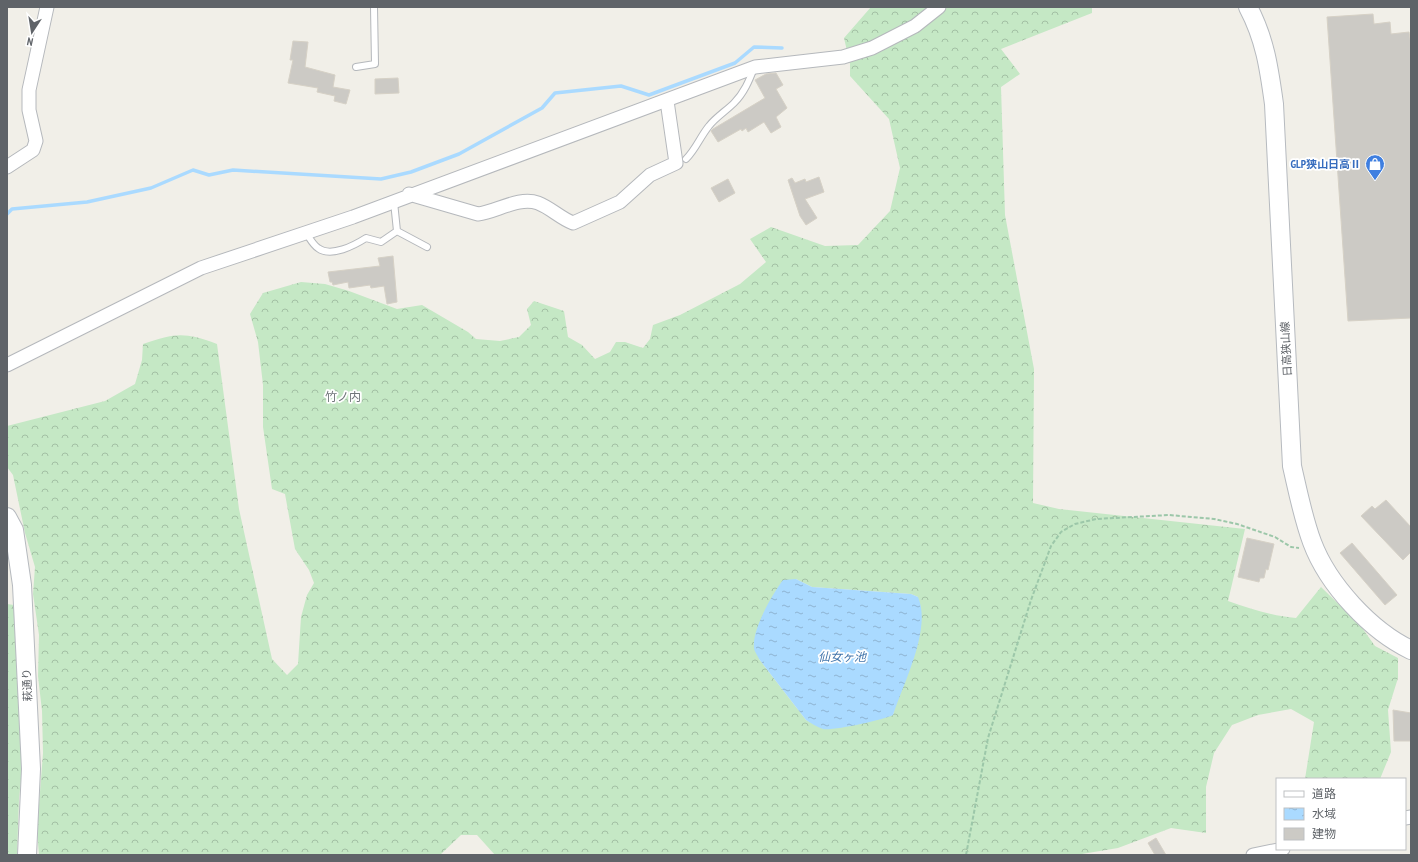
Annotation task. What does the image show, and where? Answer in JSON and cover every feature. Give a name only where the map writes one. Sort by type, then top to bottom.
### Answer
[{"type":"main road","name":"日高狭山線","points":[[1248,7],[1259,28],[1267,60],[1274,104],[1292,466],[1303,513],[1312,544],[1334,583],[1358,610],[1383,633],[1411,650]]},
{"type":"main road","name":"萩通り","points":[[7,517],[14,530],[22,585],[31,769],[27,855]]},
{"type":"street","points":[[7,167],[33,150],[36,141],[29,110],[29,90],[47,7]]},
{"type":"street","points":[[7,365],[178,278],[201,268],[306,233],[667,101],[755,67],[844,57],[872,48],[915,26],[939,7]]},
{"type":"street","points":[[410,194],[478,214],[506,206],[538,203],[563,220],[573,223],[620,202],[650,175],[681,161],[667,101]]},
{"type":"street","points":[[1253,855],[1278,850]]},
{"type":"lane","points":[[356,67],[375,64],[374,7]]},
{"type":"lane","points":[[681,161],[695,150],[703,134],[714,119],[735,102],[744,92],[755,67]]},
{"type":"lane","points":[[394,201],[397,231]]},
{"type":"lane","points":[[306,233],[318,248],[327,251],[351,247],[366,238],[381,242],[397,231]]},
{"type":"lane","points":[[397,231],[427,247]]},
{"type":"path","points":[[966,855],[979,778],[988,738],[1031,600],[1052,546],[1061,532],[1075,524],[1096,519],[1169,515],[1214,519],[1237,524],[1275,537],[1291,547],[1299,548],[1312,544]]},
{"type":"green space","points":[[871,7],[1092,7],[1092,13],[1001,49],[1020,74],[1001,87],[1005,215],[1034,369],[1033,503],[1059,509],[1245,529],[1228,601],[1270,614],[1296,618],[1321,587],[1360,625],[1375,646],[1398,658],[1398,678],[1388,710],[1391,752],[1380,778],[1305,778],[1314,722],[1291,709],[1258,715],[1232,725],[1214,753],[1206,787],[1206,833],[1171,828],[1118,848],[1076,855],[495,855],[477,835],[461,835],[440,855],[39,855],[37,831],[43,753],[42,711],[38,676],[39,635],[33,594],[35,567],[25,533],[13,475],[7,467],[7,426],[105,401],[135,384],[142,360],[143,344],[180,335],[196,337],[217,344],[239,509],[272,659],[287,675],[298,664],[301,617],[307,595],[314,583],[309,570],[295,549],[285,494],[272,489],[263,427],[263,385],[258,342],[250,314],[263,293],[301,282],[325,284],[349,291],[397,309],[422,305],[468,332],[476,339],[500,341],[519,337],[531,325],[527,309],[534,301],[564,311],[568,337],[582,345],[595,359],[610,352],[616,342],[625,342],[643,348],[650,339],[653,325],[680,315],[740,284],[766,262],[750,239],[771,227],[825,246],[858,245],[890,211],[900,168],[889,119],[850,76],[850,64],[844,38]],"holes":[[[796,579],[812,587],[911,594],[918,597],[893,715],[824,729],[806,720],[759,659]]]},
{"type":"green space","points":[[7,604],[14,605],[19,630],[26,731],[19,799],[17,855],[7,855]]},
{"type":"water","name":"仙女ヶ池","points":[[796,579],[812,587],[911,594],[918,597],[921,610],[919,640],[893,715],[858,725],[823,729],[806,720],[759,659],[754,649],[754,640],[759,622],[783,580]]},
{"type":"building","name":"GLP狭山日高Ⅱ","points":[[1373,14],[1374,24],[1390,22],[1391,34],[1409,32],[1411,44],[1411,318],[1348,321],[1327,17]]},
{"type":"building","points":[[293,41],[308,42],[305,67],[335,75],[333,87],[350,90],[346,104],[334,101],[335,96],[317,92],[318,88],[288,83],[293,60],[290,60]]},
{"type":"building","points":[[776,73],[783,85],[776,89],[787,108],[776,117],[781,127],[771,133],[764,122],[748,132],[746,128],[742,131],[741,129],[718,142],[711,131],[765,98],[755,80],[766,74]]},
{"type":"building","points":[[398,78],[399,93],[375,94],[375,79]]},
{"type":"building","points":[[819,177],[824,192],[805,199],[817,218],[806,225],[800,216],[788,180],[792,178],[795,183],[805,179],[806,182]]},
{"type":"building","points":[[728,179],[735,193],[719,202],[711,188]]},
{"type":"building","points":[[393,256],[397,302],[387,304],[384,286],[371,288],[370,285],[349,288],[348,282],[333,285],[332,282],[330,282],[328,272],[380,266],[378,258]]},
{"type":"building","points":[[1386,500],[1411,527],[1411,552],[1403,560],[1361,516],[1372,506],[1375,509]]},
{"type":"building","points":[[1247,538],[1274,544],[1268,570],[1266,569],[1264,578],[1260,578],[1259,582],[1238,577]]},
{"type":"building","points":[[1352,543],[1397,595],[1385,605],[1340,553]]},
{"type":"building","points":[[1393,710],[1411,713],[1411,741],[1394,741]]},
{"type":"building","points":[[1156,838],[1166,855],[1155,855],[1148,843]]},
{"type":"waterway","points":[[7,214],[12,209],[87,202],[151,188],[193,170],[209,175],[233,170],[381,179],[411,172],[459,154],[542,108],[555,93],[621,86],[649,95],[735,63],[754,47],[782,48]]},
{"type":"place","name":"GLP狭山日高Ⅱ","points":[[1375,181]]},
{"type":"district","name":"竹ノ内","points":[[343,396]]}]
